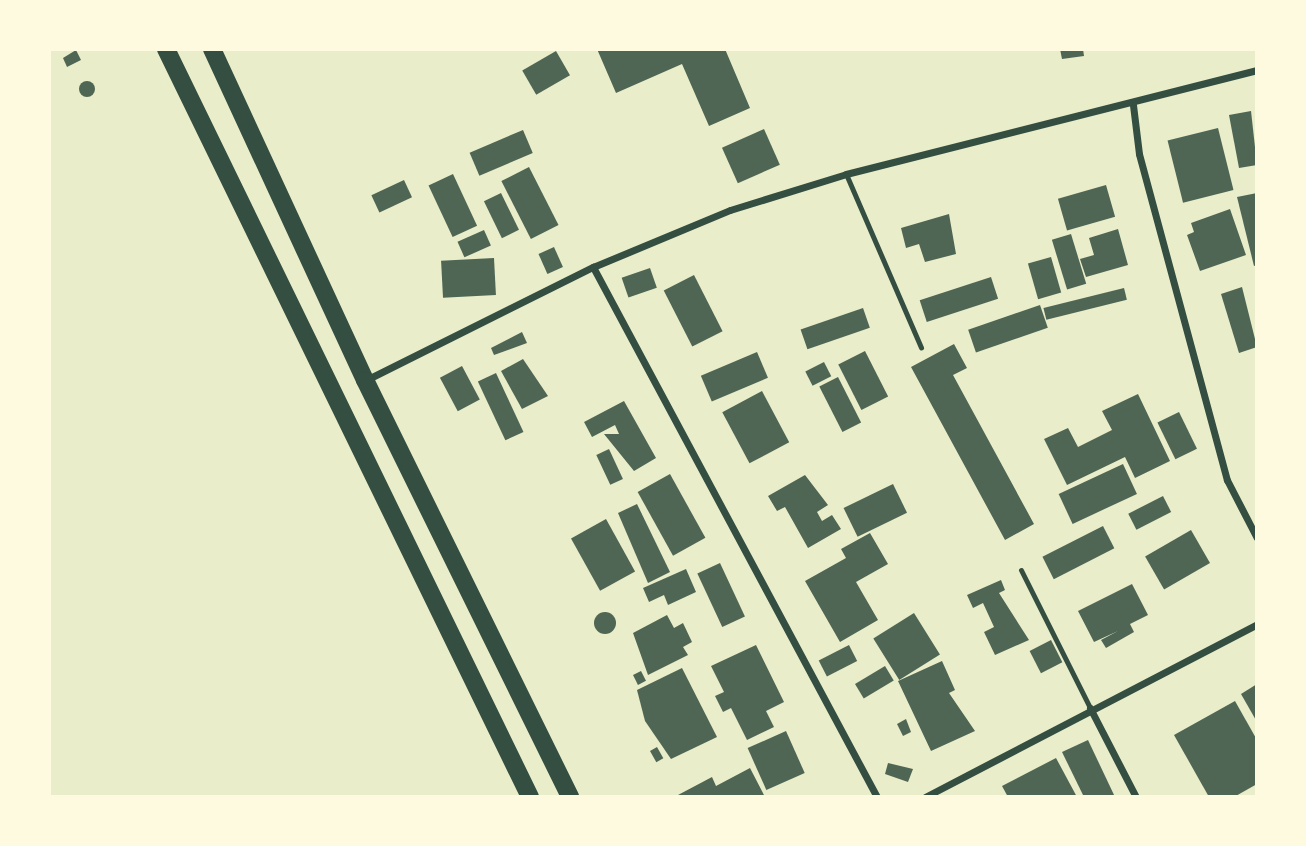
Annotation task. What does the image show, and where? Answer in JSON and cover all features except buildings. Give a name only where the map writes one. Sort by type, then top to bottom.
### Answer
[{"type":"main road","points":[[166,49],[530,797]]},
{"type":"main road","points":[[212,49],[365,380],[570,797]]},
{"type":"street","points":[[365,380],[593,267],[684,226],[846,174],[1133,106],[1257,70]]},
{"type":"street","points":[[1133,106],[1139,154],[1227,480],[1257,538]]},
{"type":"street","points":[[593,267],[877,797]]},
{"type":"street","points":[[925,797],[1090,708],[1257,624]]},
{"type":"street","points":[[1090,708],[1136,797]]},
{"type":"lane","points":[[846,174],[921,347]]},
{"type":"lane","points":[[1021,570],[1090,708]]}]
